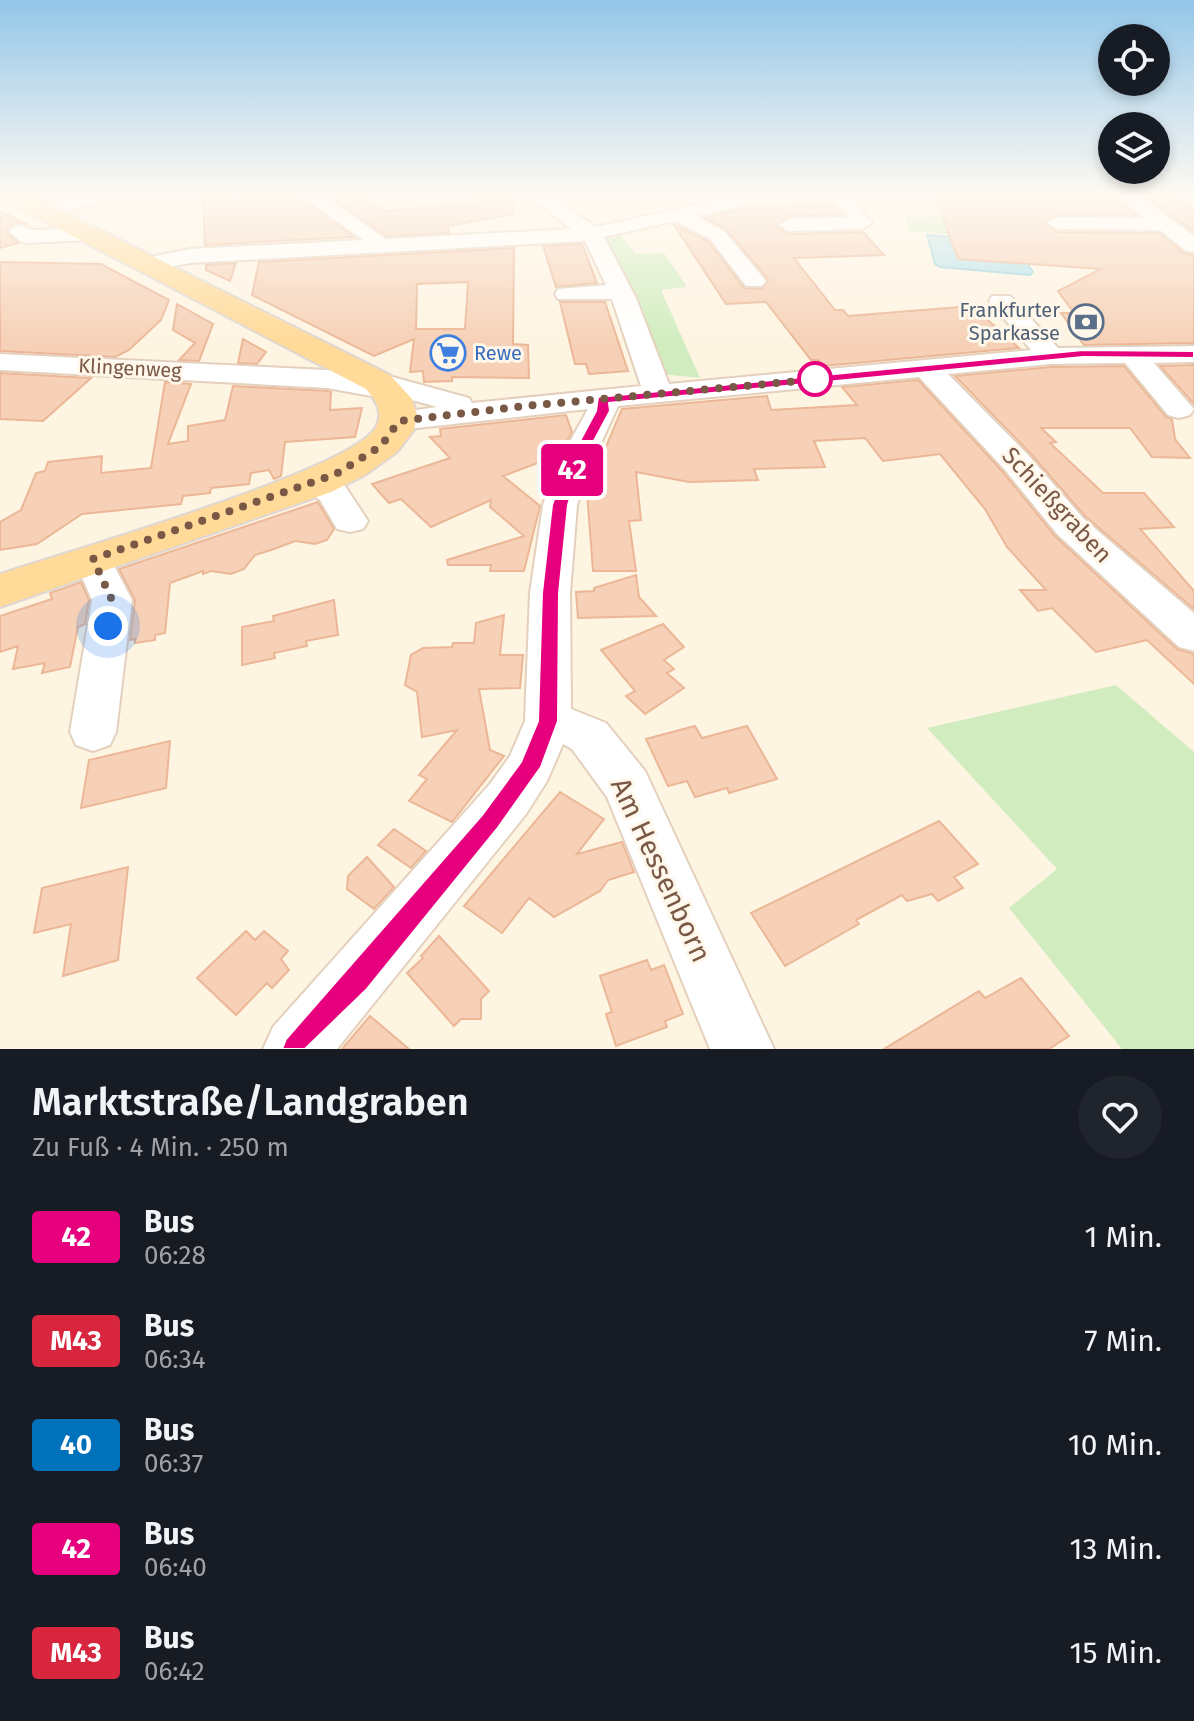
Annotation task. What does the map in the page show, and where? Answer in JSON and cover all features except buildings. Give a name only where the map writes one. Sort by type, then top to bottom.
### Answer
[{"type":"main road","points":[[0,591],[316,483],[374,451],[388,439],[388,397],[326,356],[110,244]]},
{"type":"street","points":[[149,264],[190,256],[413,244]]},
{"type":"street","points":[[597,244],[620,291],[659,395]]},
{"type":"street","points":[[724,244],[754,281]]},
{"type":"street","points":[[567,294],[620,291]]},
{"type":"street","points":[[1001,301],[1051,356]]},
{"type":"street","points":[[1131,353],[1179,409]]},
{"type":"street","points":[[388,397],[525,406],[1051,356],[1194,354]]},
{"type":"street","name":"Klingenweg","points":[[260,375],[303,370],[326,356]]},
{"type":"street","name":"Klingenweg","points":[[0,362],[327,379],[388,397]]},
{"type":"street","name":"Schießgraben","points":[[926,368],[1017,463],[1070,526],[1194,636]]},
{"type":"street","points":[[388,397],[419,410],[458,404]]},
{"type":"street","points":[[388,397],[525,406]]},
{"type":"street","points":[[295,1049],[358,979],[508,799],[530,767],[548,721],[550,593],[555,533],[573,467],[603,411],[603,399]]},
{"type":"street","points":[[316,483],[333,493],[350,521]]},
{"type":"street","points":[[93,559],[112,600],[93,732]]},
{"type":"street","name":"Am Hessenborn","points":[[548,721],[589,736],[627,786],[742,1049]]},
{"type":"green space","points":[[607,244],[627,244],[636,254],[664,253],[687,287],[661,290],[700,378],[660,374],[626,278]]},
{"type":"green space","points":[[1116,685],[1194,752],[1194,1049],[1122,1049],[1009,908],[1057,869],[927,728]]},
{"type":"water","points":[[929,244],[1013,244],[1033,272],[1030,275],[940,267],[935,264]]},
{"type":"bus line","name":"42","points":[[295,1049],[490,822],[530,767],[540,747],[548,721],[550,593],[560,505],[573,467],[603,411],[603,399],[1083,354],[1194,354]]},
{"type":"place","name":"Frankfurter Sparkasse","points":[[1086,322]]},
{"type":"place","name":"Rewe","points":[[448,353]]},
{"type":"route","points":[[108,626],[112,600],[110,591],[93,559],[287,494],[336,474],[381,446],[399,421],[525,406],[821,379],[815,379]]}]
